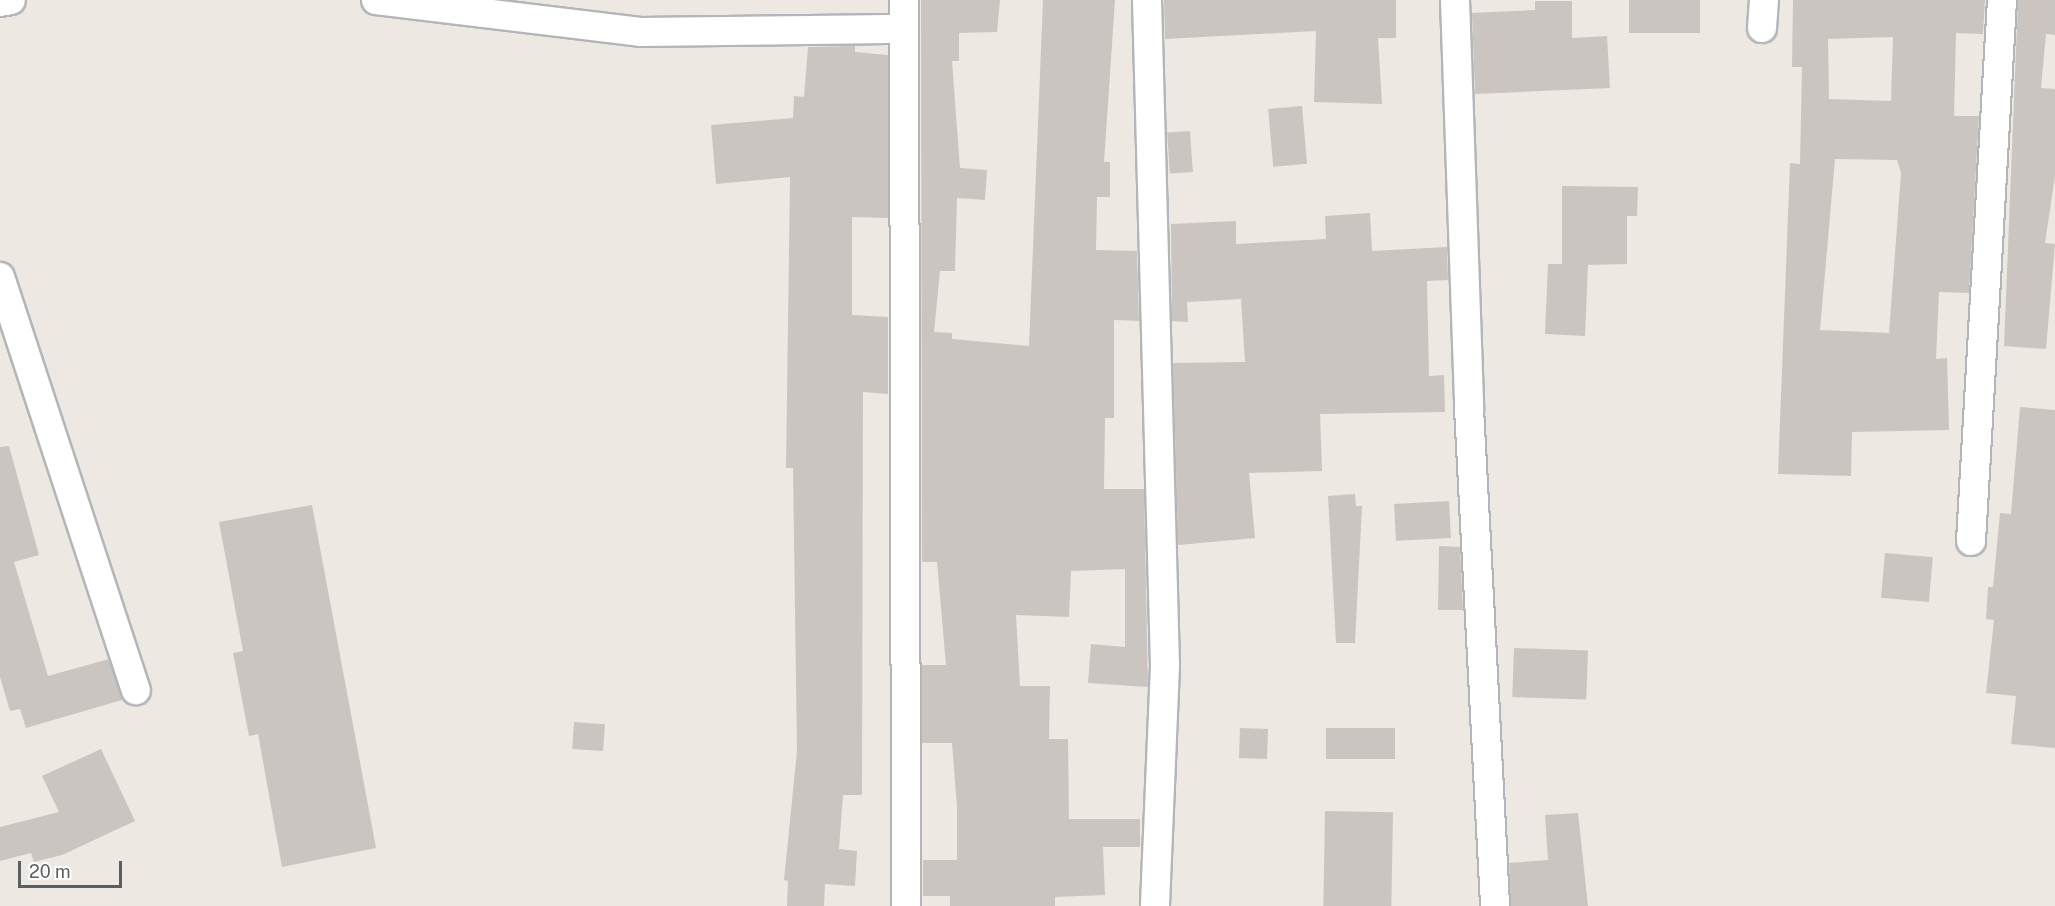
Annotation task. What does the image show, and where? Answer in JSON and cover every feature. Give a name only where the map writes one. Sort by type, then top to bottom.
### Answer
[{"type":"street","points":[[0,2],[11,0]]},
{"type":"street","points":[[376,0],[640,32],[903,29]]},
{"type":"street","points":[[904,0],[906,906]]},
{"type":"street","points":[[1147,0],[1165,666],[1155,906]]},
{"type":"street","points":[[1455,0],[1469,408],[1495,906]]},
{"type":"street","points":[[1762,28],[1764,0]]},
{"type":"street","points":[[1971,541],[2002,0]]},
{"type":"street","points":[[0,277],[136,690]]},
{"type":"building","points":[[921,0],[1000,0],[997,32],[959,33],[959,61],[952,61],[960,168],[987,170],[985,200],[957,198],[955,271],[940,271],[934,332],[952,333],[952,339],[1029,346],[1043,0],[1115,0],[1104,162],[1110,162],[1110,197],[1097,197],[1096,250],[1137,251],[1139,321],[1114,320],[1114,418],[1105,418],[1104,489],[1144,489],[1148,687],[1088,683],[1091,644],[1125,647],[1125,569],[1071,571],[1069,617],[1016,615],[1020,686],[1050,686],[1049,739],[1068,739],[1069,819],[1140,819],[1140,847],[1103,847],[1105,895],[1055,897],[1055,906],[950,906],[950,896],[923,896],[923,860],[957,860],[957,807],[952,743],[922,743],[922,665],[946,665],[937,562],[922,562]]},
{"type":"building","points":[[1164,0],[1396,0],[1396,38],[1378,38],[1382,104],[1314,102],[1316,31],[1165,39]]},
{"type":"building","points":[[1629,0],[1700,0],[1700,33],[1629,33]]},
{"type":"building","points":[[1793,0],[1985,0],[1983,34],[1956,33],[1954,116],[1979,116],[1969,293],[1939,292],[1936,359],[1947,358],[1949,430],[1852,432],[1851,476],[1778,474],[1790,163],[1800,164],[1802,67],[1792,67]],"holes":[[[1893,37],[1891,101],[1829,99],[1828,39]],[[1835,159],[1897,160],[1901,173],[1889,333],[1820,330]]]},
{"type":"building","points":[[2018,0],[2055,0],[2055,35],[2046,34],[2041,88],[2055,89],[2055,176],[2045,243],[2055,244],[2046,349],[2004,346]]},
{"type":"building","points":[[1535,1],[1572,1],[1572,38],[1607,36],[1610,88],[1475,94],[1472,13],[1535,10]]},
{"type":"building","points":[[855,46],[855,52],[888,55],[888,218],[852,217],[852,315],[888,317],[888,394],[863,392],[862,795],[843,795],[839,849],[857,851],[855,886],[825,884],[824,906],[787,906],[788,881],[784,880],[797,751],[793,468],[786,468],[790,177],[716,184],[711,125],[793,118],[794,96],[804,97],[808,47]]},
{"type":"building","points":[[1302,106],[1307,164],[1273,167],[1268,109]]},
{"type":"building","points":[[1190,131],[1193,172],[1170,174],[1167,133]]},
{"type":"building","points":[[1562,186],[1638,187],[1637,216],[1627,216],[1627,264],[1588,265],[1585,336],[1545,334],[1548,264],[1562,264]]},
{"type":"building","points":[[1370,213],[1372,251],[1447,247],[1448,280],[1427,281],[1429,376],[1444,375],[1445,412],[1320,414],[1322,471],[1249,473],[1255,538],[1178,545],[1173,363],[1245,362],[1241,299],[1187,302],[1188,322],[1172,321],[1171,224],[1236,221],[1236,244],[1326,239],[1325,216]]},
{"type":"building","points":[[2020,407],[2055,410],[2055,748],[2011,744],[2016,696],[1986,693],[1994,620],[1986,619],[1988,587],[1993,587],[2000,513],[2011,514]]},
{"type":"building","points":[[9,446],[39,555],[14,562],[48,676],[109,659],[122,700],[26,728],[20,709],[10,711],[0,677],[0,447]]},
{"type":"building","points":[[1355,494],[1356,506],[1362,506],[1355,643],[1336,643],[1328,496]]},
{"type":"building","points":[[1449,501],[1451,538],[1396,541],[1394,504]]},
{"type":"building","points":[[312,505],[376,848],[282,867],[258,734],[249,736],[233,653],[243,651],[219,522]]},
{"type":"building","points":[[1439,546],[1460,547],[1463,610],[1438,610]]},
{"type":"building","points":[[1885,553],[1933,557],[1929,602],[1881,598]]},
{"type":"building","points":[[1514,648],[1588,651],[1586,700],[1512,697]]},
{"type":"building","points":[[574,722],[605,724],[603,751],[572,749]]},
{"type":"building","points":[[1240,728],[1268,729],[1267,759],[1239,758]]},
{"type":"building","points":[[1326,728],[1395,728],[1395,759],[1326,759]]},
{"type":"building","points":[[101,749],[135,821],[62,855],[34,862],[31,853],[0,861],[0,827],[59,812],[42,776]]},
{"type":"building","points":[[1325,811],[1393,812],[1391,906],[1323,906]]},
{"type":"building","points":[[1578,813],[1588,906],[1511,906],[1509,863],[1548,860],[1545,815]]}]
